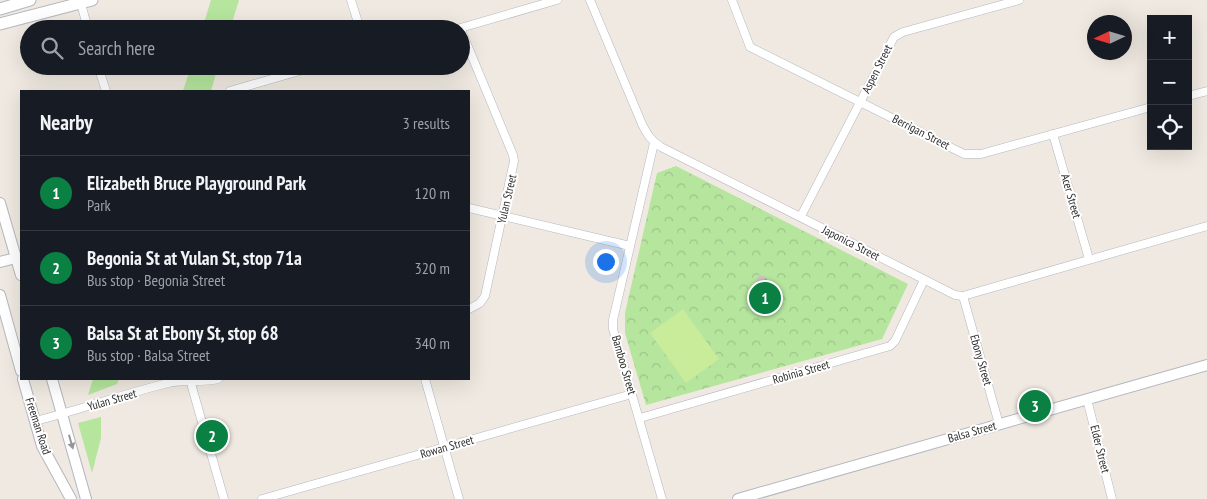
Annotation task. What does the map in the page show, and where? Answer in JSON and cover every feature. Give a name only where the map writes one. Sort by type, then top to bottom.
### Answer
[{"type":"main road","points":[[0,9],[30,0]]},
{"type":"main road","points":[[0,24],[84,1]]},
{"type":"street","points":[[351,0],[357,20]]},
{"type":"street","points":[[470,26],[557,0]]},
{"type":"street","name":"Japonica Street","points":[[590,0],[642,124],[649,138],[660,148],[800,216],[924,280],[955,295],[963,296]]},
{"type":"street","name":"Berrigan Street","points":[[732,0],[750,47],[964,154],[981,154],[1147,108]]},
{"type":"street","name":"Aspen Street","points":[[800,216],[894,37],[903,32],[1019,0]]},
{"type":"street","points":[[84,1],[87,20]]},
{"type":"street","name":"Yulan Street","points":[[470,53],[513,155],[514,167],[484,296],[480,303],[470,308]]},
{"type":"street","points":[[101,75],[106,90]]},
{"type":"street","points":[[233,90],[286,75]]},
{"type":"street","points":[[1192,95],[1207,91]]},
{"type":"street","name":"Acer Street","points":[[1053,134],[1090,259]]},
{"type":"street","name":"Bamboo Street","points":[[654,143],[613,320],[613,329],[662,499]]},
{"type":"street","points":[[0,203],[20,271]]},
{"type":"street","points":[[470,208],[630,246]]},
{"type":"street","points":[[963,296],[1207,226]]},
{"type":"street","points":[[0,262],[16,258]]},
{"type":"street","name":"Robinia Street","points":[[640,418],[890,346],[895,341],[924,280]]},
{"type":"street","points":[[0,295],[20,367]]},
{"type":"street","name":"Ebony Street","points":[[963,296],[999,424]]},
{"type":"street","name":"Balsa Street","points":[[738,499],[761,496],[999,424],[1207,366]]},
{"type":"street","name":"Freeman Road","points":[[23,380],[42,446],[71,499]]},
{"type":"street","name":"Freeman Road","points":[[52,380],[86,499]]},
{"type":"street","points":[[191,380],[224,499]]},
{"type":"street","name":"Yulan Street","points":[[35,421],[171,382],[214,380]]},
{"type":"street","points":[[425,380],[459,499]]},
{"type":"street","name":"Rowan Street","points":[[262,499],[632,394]]},
{"type":"street","name":"Elder Street","points":[[1087,399],[1112,499]]},
{"type":"green space","points":[[211,0],[239,0],[233,20],[205,20]]},
{"type":"green space","points":[[188,75],[215,75],[211,90],[183,90]]},
{"type":"green space","points":[[676,166],[908,284],[882,339],[646,405],[625,333],[625,313],[657,173]]},
{"type":"green space","points":[[683,309],[719,359],[686,383],[650,333]]},
{"type":"green space","points":[[93,380],[119,380],[117,384],[88,395]]},
{"type":"green space","points":[[101,417],[101,438],[92,473],[78,423]]},
{"type":"building","points":[[759,274],[766,277],[763,285],[756,282]]},
{"type":"place","name":"Elizabeth Bruce Playground Park","points":[[765,298]]},
{"type":"place","name":"Balsa St at Ebony St, stop 68","points":[[1035,406]]},
{"type":"place","name":"Begonia St at Yulan St, stop 71a","points":[[212,436]]}]
